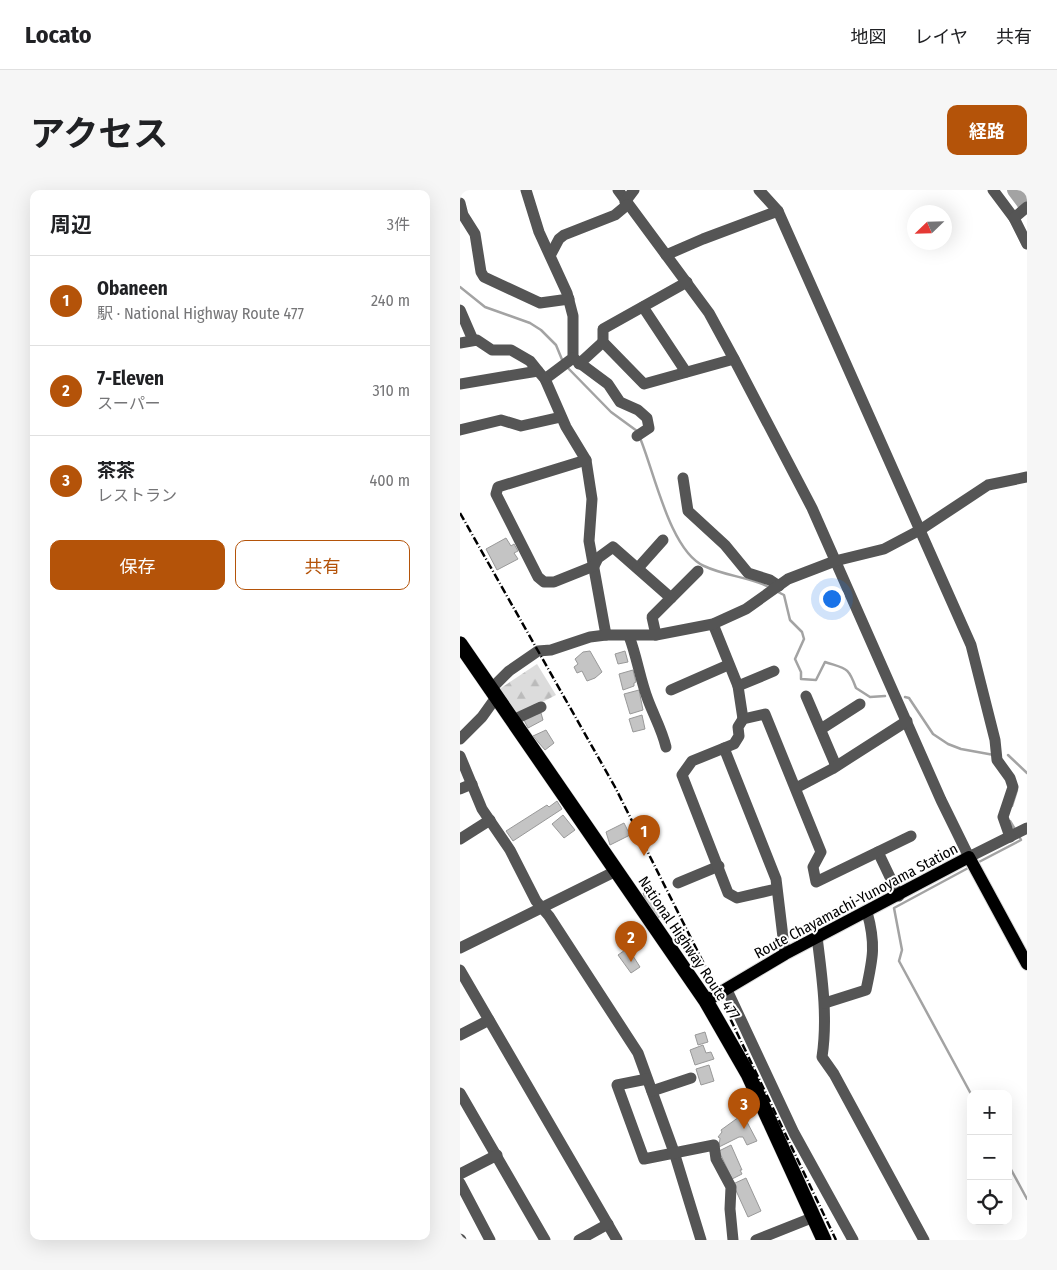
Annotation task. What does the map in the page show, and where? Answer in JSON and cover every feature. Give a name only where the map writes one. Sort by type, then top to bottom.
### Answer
[{"type":"highway","name":"National Highway Route 477","points":[[460,645],[706,1001],[748,1074],[824,1240]]},
{"type":"main road","name":"Route Chayamachi-Yunoyama Station","points":[[706,1001],[817,937],[899,896],[972,863],[1027,964]]},
{"type":"street","points":[[526,190],[539,232],[551,254],[573,316],[574,360]]},
{"type":"street","points":[[618,190],[709,313],[812,508],[941,800],[972,863],[1011,836],[1025,829]]},
{"type":"street","points":[[551,254],[559,238],[615,215],[634,190]]},
{"type":"street","points":[[759,190],[778,211],[971,645],[997,755],[1013,787],[1003,817],[1011,836]]},
{"type":"street","points":[[993,190],[1020,213],[1027,244]]},
{"type":"street","points":[[460,203],[463,220],[475,234],[480,272],[484,277],[540,303],[568,299]]},
{"type":"street","points":[[666,256],[703,239],[778,211]]},
{"type":"street","points":[[687,282],[603,329],[603,342],[644,384],[734,360]]},
{"type":"street","points":[[643,307],[686,372]]},
{"type":"street","points":[[460,310],[473,340]]},
{"type":"street","points":[[460,343],[477,340],[492,350],[511,350],[530,361],[542,375],[561,417],[586,460],[591,490],[589,541],[606,635]]},
{"type":"street","points":[[460,384],[542,375],[574,360],[603,342]]},
{"type":"street","points":[[574,360],[608,384],[620,402],[638,410],[647,418],[649,428],[640,435]]},
{"type":"street","points":[[460,430],[501,420],[521,426],[561,417]]},
{"type":"street","points":[[586,460],[498,487],[496,494],[533,567],[544,582],[554,582],[594,566],[598,558],[613,547],[671,598]]},
{"type":"street","points":[[460,739],[482,717],[494,693],[509,672],[538,651],[551,650],[590,637],[606,635],[656,635],[712,624],[746,609],[788,579],[835,562],[884,549],[920,530],[988,485],[1027,477]]},
{"type":"street","points":[[683,478],[688,511],[725,545],[748,573],[770,580],[774,589]]},
{"type":"street","points":[[638,568],[663,540]]},
{"type":"street","points":[[656,635],[652,617],[698,571]]},
{"type":"street","points":[[712,624],[738,686],[743,719],[738,727],[739,736],[734,744],[692,761],[682,775],[728,893],[737,898],[776,889]]},
{"type":"street","points":[[629,636],[637,657],[647,698],[661,728],[666,747]]},
{"type":"street","points":[[671,690],[728,665]]},
{"type":"street","points":[[738,686],[774,671]]},
{"type":"street","points":[[806,696],[836,766]]},
{"type":"street","points":[[821,729],[860,704]]},
{"type":"street","points":[[513,720],[541,707]]},
{"type":"street","points":[[743,719],[752,719],[765,714],[820,852],[814,867],[816,882],[912,836]]},
{"type":"street","points":[[796,788],[836,766],[907,721]]},
{"type":"street","points":[[724,748],[776,879],[785,954]]},
{"type":"street","points":[[460,756],[482,809],[510,850],[536,901],[633,1044],[674,1152],[701,1240]]},
{"type":"street","points":[[460,789],[472,784]]},
{"type":"street","points":[[460,839],[490,820]]},
{"type":"street","points":[[878,852],[899,896]]},
{"type":"street","points":[[678,883],[718,866]]},
{"type":"street","points":[[460,948],[543,909],[616,871]]},
{"type":"street","points":[[824,1003],[866,990],[874,949],[874,937],[867,912]]},
{"type":"street","points":[[817,937],[824,1003],[825,1033],[822,1057],[834,1074],[924,1240]]},
{"type":"street","points":[[460,970],[617,1240]]},
{"type":"street","points":[[727,990],[794,1133],[853,1240]]},
{"type":"street","points":[[460,1035],[489,1020]]},
{"type":"street","points":[[652,1092],[691,1078]]},
{"type":"street","points":[[647,1079],[617,1085],[644,1158],[714,1145],[716,1159],[731,1187],[730,1209],[733,1240]]},
{"type":"street","points":[[460,1093],[464,1108],[497,1155],[545,1240]]},
{"type":"street","points":[[460,1174],[497,1155]]},
{"type":"street","points":[[460,1183],[490,1240]]},
{"type":"street","points":[[756,1240],[814,1217]]},
{"type":"street","points":[[579,1240],[608,1224]]},
{"type":"green space","points":[[537,664],[556,695],[515,716],[498,690]]},
{"type":"building","points":[[506,538],[511,546],[514,544],[518,551],[514,553],[518,559],[497,570],[486,549]]},
{"type":"building","points":[[590,651],[602,672],[595,678],[587,681],[582,671],[577,673],[574,667],[578,664],[575,659],[583,652]]},
{"type":"building","points":[[625,651],[628,662],[618,664],[615,654]]},
{"type":"building","points":[[633,670],[636,682],[634,686],[623,690],[619,674]]},
{"type":"building","points":[[639,690],[643,710],[630,714],[624,694]]},
{"type":"building","points":[[541,713],[543,720],[528,728],[523,718]]},
{"type":"building","points":[[642,715],[645,729],[633,732],[629,719]]},
{"type":"building","points":[[546,730],[554,743],[545,750],[533,736]]},
{"type":"building","points":[[557,801],[562,809],[513,841],[506,831],[547,805],[549,807]]},
{"type":"building","points":[[563,815],[575,830],[564,838],[552,824]]},
{"type":"building","points":[[624,823],[630,835],[610,845],[606,832]]},
{"type":"building","points":[[652,889],[665,914],[657,918],[647,905],[643,893]]},
{"type":"building","points":[[628,948],[640,967],[631,973],[618,955]]},
{"type":"building","points":[[705,1032],[708,1042],[698,1045],[695,1035]]},
{"type":"building","points":[[703,1045],[706,1053],[711,1052],[714,1059],[695,1065],[690,1050]]},
{"type":"building","points":[[709,1065],[714,1081],[701,1085],[696,1069]]},
{"type":"building","points":[[739,1117],[743,1124],[747,1122],[757,1141],[747,1145],[743,1137],[739,1137],[719,1147],[720,1138],[718,1137],[722,1132],[721,1130]]},
{"type":"building","points":[[731,1145],[742,1170],[740,1170],[742,1174],[732,1179],[719,1151]]},
{"type":"building","points":[[746,1178],[761,1211],[748,1217],[733,1184]]},
{"type":"waterway","points":[[1015,190],[1027,206]]},
{"type":"waterway","points":[[460,287],[485,307],[530,323],[541,330],[556,345],[563,362]]},
{"type":"waterway","points":[[566,366],[611,412],[637,431]]},
{"type":"waterway","points":[[640,438],[672,528],[692,558],[704,566],[769,587]]},
{"type":"waterway","points":[[778,592],[784,595],[790,620],[802,632],[804,639],[795,659],[801,672],[801,679],[816,680],[825,662],[845,669],[851,676],[856,688],[870,697],[885,696]]},
{"type":"waterway","points":[[905,697],[909,698],[933,734],[948,744],[961,749],[994,755]]},
{"type":"waterway","points":[[1008,755],[1027,773]]},
{"type":"waterway","points":[[1012,806],[1017,790]]},
{"type":"waterway","points":[[1010,821],[1016,831]]},
{"type":"waterway","points":[[977,863],[1021,840],[1019,836]]},
{"type":"waterway","points":[[969,1090],[899,961],[902,950],[894,908],[970,867]]},
{"type":"waterway","points":[[1012,1171],[1027,1199]]},
{"type":"railway","points":[[460,513],[615,787],[706,968],[836,1240]]},
{"type":"place","name":"Obaneen","points":[[644,856]]},
{"type":"place","name":"7-Eleven","points":[[631,962]]},
{"type":"place","name":"茶茶","points":[[744,1129]]}]
